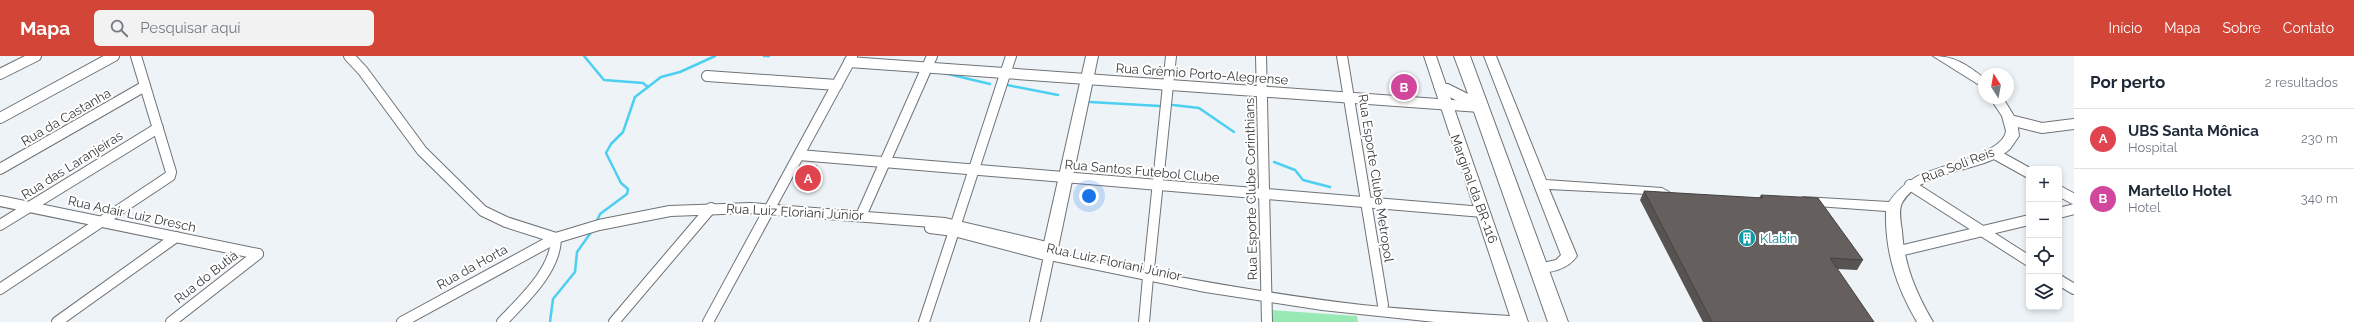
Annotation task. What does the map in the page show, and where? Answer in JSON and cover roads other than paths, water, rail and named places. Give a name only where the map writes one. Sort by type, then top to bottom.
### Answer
[{"type":"highway","points":[[1462,56],[1482,107],[1558,322]]},
{"type":"highway","points":[[1442,87],[1459,89],[1474,87]]},
{"type":"highway","points":[[1442,87],[1482,107]]},
{"type":"street","points":[[0,74],[36,56]]},
{"type":"street","points":[[0,118],[114,56]]},
{"type":"street","points":[[0,289],[170,176],[171,172],[136,56]]},
{"type":"street","points":[[349,56],[363,71],[422,151],[483,212],[506,222],[556,238],[556,250],[536,284],[502,322]]},
{"type":"street","points":[[861,216],[932,56]]},
{"type":"street","points":[[924,322],[1011,56]]},
{"type":"street","points":[[1035,322],[1092,56]]},
{"type":"street","points":[[1144,322],[1172,56]]},
{"type":"street","name":"Rua Esporte Clube Corinthians","points":[[1261,56],[1267,322]]},
{"type":"street","name":"Rua Esporte Clube Metropol","points":[[1342,56],[1383,305]]},
{"type":"street","name":"Marginal da BR-116","points":[[1430,56],[1442,87],[1452,125],[1483,212],[1517,320]]},
{"type":"street","points":[[1490,56],[1569,256],[1561,264],[1539,268]]},
{"type":"street","points":[[1939,56],[1964,69],[1978,80]]},
{"type":"street","points":[[708,322],[851,59]]},
{"type":"street","name":"Rua Grêmio Porto-Alegrense","points":[[851,59],[927,68],[1482,107]]},
{"type":"street","points":[[707,76],[837,85]]},
{"type":"street","name":"Rua da Castanha","points":[[0,169],[145,86]]},
{"type":"street","points":[[2000,104],[2010,120],[2032,127],[2049,130],[2074,124]]},
{"type":"street","name":"Rua Soli Reis","points":[[1894,207],[1900,196],[1910,185],[1927,176],[1993,153],[2009,141],[2012,131],[2010,120]]},
{"type":"street","name":"Rua das Laranjeiras","points":[[0,225],[158,128]]},
{"type":"street","points":[[1993,153],[2026,172]]},
{"type":"street","name":"Rua Santos Futebol Clube","points":[[799,155],[1483,212]]},
{"type":"street","points":[[1541,184],[1675,193]]},
{"type":"street","points":[[1910,185],[2026,259]]},
{"type":"street","points":[[2062,192],[2074,199]]},
{"type":"street","points":[[1786,200],[1894,207],[1895,252],[1900,274],[1925,322]]},
{"type":"street","name":"Rua Adair Luiz Dresch","points":[[0,201],[258,254]]},
{"type":"street","points":[[614,322],[711,208]]},
{"type":"street","name":"Rua Luiz Floriani Júnior","points":[[556,238],[599,225],[670,211],[711,208],[935,228],[955,228]]},
{"type":"street","points":[[2062,212],[2074,209]]},
{"type":"street","name":"Rua Luiz Floriani Júnior","points":[[768,212],[861,216],[955,228],[1050,252],[1149,273],[1372,312],[1517,320]]},
{"type":"street","points":[[1895,252],[2026,221]]},
{"type":"street","points":[[57,322],[176,237]]},
{"type":"street","name":"Rua da Horta","points":[[402,322],[556,238]]},
{"type":"street","name":"Rua do Butiá","points":[[171,322],[258,254]]},
{"type":"street","points":[[2062,282],[2074,289]]},
{"type":"street","name":"Rua Luiz Floriani Júnior","points":[[1266,293],[1517,320]]},
{"type":"waterway","points":[[584,56],[604,80],[643,83],[648,87]]},
{"type":"waterway","points":[[648,87],[661,77],[680,72],[715,56]]},
{"type":"waterway","points":[[764,56],[769,56]]},
{"type":"waterway","points":[[944,73],[990,84]]},
{"type":"waterway","points":[[1007,85],[1058,95]]},
{"type":"waterway","points":[[596,223],[600,214],[627,194],[628,189],[621,183],[606,153],[611,144],[623,132],[635,97],[648,87]]},
{"type":"waterway","points":[[1090,102],[1160,106]]},
{"type":"waterway","points":[[1173,105],[1199,108],[1234,132]]},
{"type":"waterway","points":[[1274,162],[1295,170],[1303,180],[1330,187]]},
{"type":"waterway","points":[[550,322],[553,299],[575,272],[577,252],[592,231]]},
{"type":"place","name":"Martello Hotel","points":[[1404,87]]},
{"type":"place","name":"UBS Santa Mônica","points":[[808,178]]},
{"type":"place","name":"Klabin","points":[[1747,238]]}]
